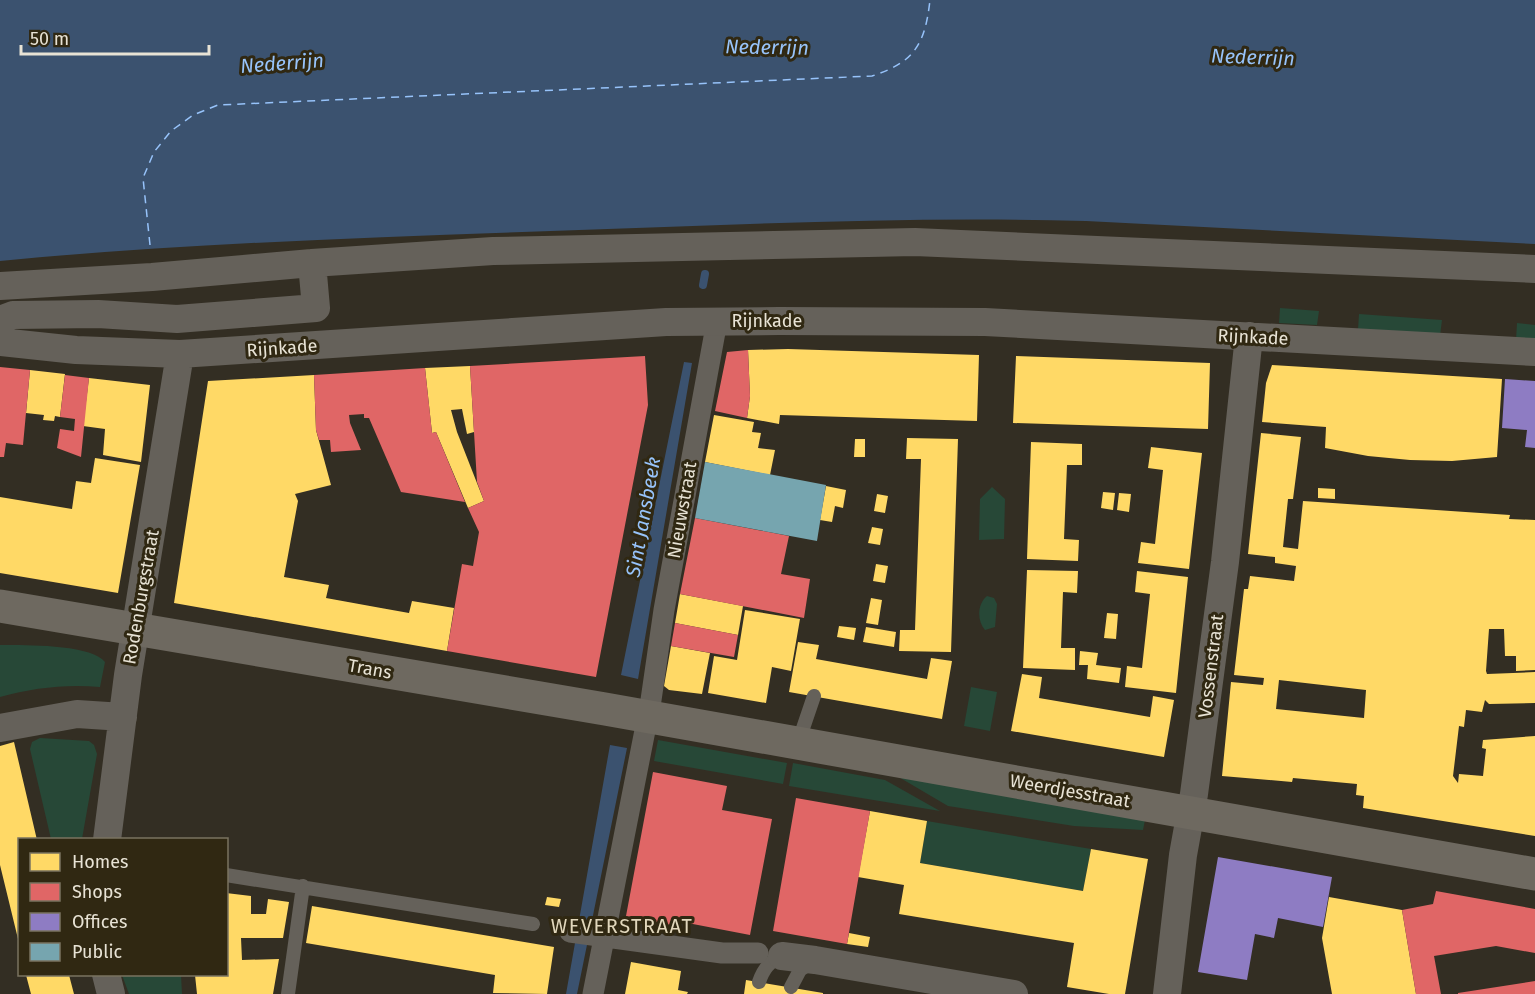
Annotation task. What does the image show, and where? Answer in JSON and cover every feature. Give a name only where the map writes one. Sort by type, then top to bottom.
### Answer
[{"type":"main road","name":"Trans","points":[[0,606],[605,709]]},
{"type":"main road","name":"Weerdjesstraat","points":[[605,709],[1535,874]]},
{"type":"street","points":[[0,286],[493,251],[915,242],[1535,269]]},
{"type":"street","name":"Rijnkade","points":[[0,320],[13,315],[98,314],[177,319],[316,308],[312,263]]},
{"type":"street","name":"Nieuwstraat","points":[[593,994],[585,934],[647,716],[717,321]]},
{"type":"street","name":"Rijnkade","points":[[0,342],[75,350],[180,354],[666,322],[985,322],[1535,352]]},
{"type":"street","name":"Vossenstraat","points":[[1167,994],[1183,855],[1191,813],[1224,568],[1249,336]]},
{"type":"street","name":"Rodenburgstraat","points":[[107,838],[136,630],[180,354]]},
{"type":"street","points":[[0,728],[77,714],[123,717]]},
{"type":"street","points":[[585,934],[722,953],[815,960],[1014,994]]},
{"type":"street","points":[[106,976],[111,994]]},
{"type":"lane","points":[[798,743],[814,696]]},
{"type":"lane","points":[[228,875],[533,924]]},
{"type":"lane","points":[[288,994],[303,886]]},
{"type":"lane","points":[[759,982],[764,969],[776,958],[770,955]]},
{"type":"lane","points":[[791,987],[800,970],[815,960]]},
{"type":"green space","points":[[1280,308],[1319,311],[1317,325],[1279,323]]},
{"type":"green space","points":[[1359,314],[1442,320],[1440,336],[1358,330]]},
{"type":"green space","points":[[1517,323],[1535,325],[1535,341],[1516,340]]},
{"type":"green space","points":[[992,487],[1005,499],[1004,539],[979,540],[980,499]]},
{"type":"green space","points":[[987,596],[994,598],[997,604],[995,627],[985,630],[979,613],[981,603]]},
{"type":"green space","points":[[0,645],[56,647],[98,656],[105,662],[100,687],[49,688],[0,697]]},
{"type":"green space","points":[[971,687],[997,692],[990,731],[964,726]]},
{"type":"green space","points":[[40,738],[89,741],[94,745],[97,754],[82,838],[51,838],[30,749],[32,742]]},
{"type":"green space","points":[[658,740],[787,763],[783,784],[654,761]]},
{"type":"green space","points":[[793,763],[885,780],[940,811],[789,786]]},
{"type":"green space","points":[[897,776],[1146,815],[1143,830],[1074,826],[948,806]]},
{"type":"green space","points":[[927,821],[1091,849],[1083,891],[920,863]]},
{"type":"green space","points":[[122,976],[181,976],[182,994],[129,994]]},
{"type":"water","name":"Nederrijn","points":[[0,0],[1535,0],[1535,244],[1086,221],[885,220],[206,245],[0,261]]},
{"type":"water","points":[[684,362],[692,363],[638,679],[621,675]]},
{"type":"water","points":[[610,745],[627,748],[577,994],[566,994]]},
{"type":"building: Homes","points":[[788,349],[979,355],[977,421],[780,415],[779,424],[747,418],[750,396],[748,350]]},
{"type":"building: Homes","points":[[1016,356],[1210,363],[1208,429],[1013,423]]},
{"type":"building: Homes","points":[[1272,365],[1502,379],[1497,457],[1452,461],[1410,460],[1368,456],[1325,448],[1326,427],[1262,422],[1266,383]]},
{"type":"building: Homes","points":[[470,366],[474,432],[467,434],[462,409],[451,410],[457,432],[484,501],[468,508],[436,432],[432,433],[425,368]]},
{"type":"building: Homes","points":[[30,370],[65,374],[60,417],[55,416],[54,421],[43,420],[44,415],[26,413]]},
{"type":"building: Homes","points":[[314,375],[316,430],[331,485],[295,494],[298,501],[284,577],[329,585],[326,598],[409,613],[412,601],[454,608],[447,651],[174,603],[208,381]]},
{"type":"building: Homes","points":[[89,378],[150,385],[141,462],[103,455],[105,429],[83,426]]},
{"type":"building: Homes","points":[[714,415],[754,422],[752,432],[761,433],[758,448],[775,450],[770,475],[705,462]]},
{"type":"building: Homes","points":[[1261,433],[1301,437],[1293,499],[1288,499],[1283,547],[1298,549],[1303,501],[1510,515],[1509,519],[1535,520],[1535,670],[1516,671],[1516,656],[1505,656],[1504,629],[1489,629],[1486,671],[1487,674],[1535,672],[1535,703],[1489,704],[1485,700],[1482,712],[1466,710],[1464,727],[1459,726],[1453,776],[1458,783],[1459,774],[1483,776],[1486,749],[1482,748],[1483,740],[1535,736],[1535,836],[1363,808],[1364,796],[1356,795],[1357,784],[1293,778],[1292,782],[1222,776],[1231,682],[1263,685],[1264,678],[1234,675],[1244,589],[1248,589],[1250,576],[1294,581],[1296,566],[1275,563],[1275,557],[1248,554]],"holes":[[[1279,680],[1366,690],[1364,718],[1276,709]]]},
{"type":"building: Homes","points":[[907,438],[958,439],[951,652],[899,651],[900,630],[915,630],[921,459],[906,459]]},
{"type":"building: Homes","points":[[855,439],[865,439],[865,457],[854,457]]},
{"type":"building: Homes","points":[[1031,442],[1082,444],[1082,465],[1067,465],[1064,539],[1079,540],[1078,561],[1027,559]]},
{"type":"building: Homes","points":[[1151,447],[1202,453],[1189,569],[1138,563],[1141,542],[1155,544],[1163,470],[1148,468]]},
{"type":"building: Homes","points":[[95,458],[140,465],[118,593],[0,573],[0,497],[72,509],[76,481],[91,483]]},
{"type":"building: Homes","points":[[826,486],[846,490],[843,508],[835,506],[832,522],[820,520]]},
{"type":"building: Homes","points":[[1318,488],[1335,489],[1335,499],[1318,498]]},
{"type":"building: Homes","points":[[1103,492],[1115,493],[1113,510],[1101,508]]},
{"type":"building: Homes","points":[[1119,493],[1131,494],[1129,512],[1117,510]]},
{"type":"building: Homes","points":[[877,494],[888,496],[885,513],[874,511]]},
{"type":"building: Homes","points":[[872,527],[883,529],[880,545],[868,543]]},
{"type":"building: Homes","points":[[876,564],[888,566],[885,583],[873,581]]},
{"type":"building: Homes","points":[[1027,570],[1078,571],[1077,593],[1063,592],[1061,648],[1075,648],[1075,670],[1023,668]]},
{"type":"building: Homes","points":[[1137,571],[1188,577],[1176,693],[1125,687],[1127,666],[1142,668],[1150,594],[1135,592]]},
{"type":"building: Homes","points":[[680,594],[743,606],[738,635],[675,623]]},
{"type":"building: Homes","points":[[871,598],[882,600],[878,625],[866,623]]},
{"type":"building: Homes","points":[[745,610],[800,619],[791,671],[772,667],[766,703],[708,693],[714,656],[737,660]]},
{"type":"building: Homes","points":[[1107,613],[1118,614],[1116,639],[1104,638]]},
{"type":"building: Homes","points":[[839,626],[856,628],[854,640],[837,637]]},
{"type":"building: Homes","points":[[866,627],[896,632],[894,647],[863,642]]},
{"type":"building: Homes","points":[[798,642],[819,645],[816,659],[927,679],[931,658],[952,661],[942,719],[789,692]]},
{"type":"building: Homes","points":[[671,646],[710,653],[702,694],[669,690],[664,686]]},
{"type":"building: Homes","points":[[1080,651],[1098,653],[1096,665],[1121,668],[1119,683],[1087,679],[1088,665],[1079,665]]},
{"type":"building: Homes","points":[[1022,674],[1042,677],[1039,698],[1150,717],[1153,696],[1174,700],[1164,757],[1011,731]]},
{"type":"building: Homes","points":[[14,742],[37,838],[18,838],[18,939],[0,865],[0,746]]},
{"type":"building: Homes","points":[[870,811],[927,821],[920,863],[1083,891],[1091,849],[1148,859],[1125,994],[1109,994],[1067,987],[1074,943],[899,914],[904,885],[858,877]]},
{"type":"building: Homes","points":[[228,893],[251,896],[251,914],[266,914],[268,899],[289,902],[283,938],[241,938],[242,960],[279,959],[273,994],[197,994],[195,976],[228,976]]},
{"type":"building: Homes","points":[[547,897],[561,899],[559,907],[545,905]]},
{"type":"building: Homes","points":[[1329,897],[1402,910],[1416,994],[1332,994],[1322,938]]},
{"type":"building: Homes","points":[[312,906],[554,947],[547,994],[493,993],[495,975],[306,943]]},
{"type":"building: Homes","points":[[849,933],[870,937],[868,947],[847,944]]},
{"type":"building: Homes","points":[[631,962],[681,971],[678,990],[688,992],[687,994],[625,994]]},
{"type":"building: Homes","points":[[26,976],[69,976],[74,994],[31,994]]},
{"type":"building: Homes","points":[[746,980],[823,993],[823,994],[744,994]]},
{"type":"building: Shops","points":[[748,350],[750,396],[747,418],[715,411],[727,352]]},
{"type":"building: Shops","points":[[645,356],[648,405],[596,677],[447,651],[462,564],[473,566],[479,532],[468,508],[484,501],[477,482],[470,366]]},
{"type":"building: Shops","points":[[0,367],[30,370],[23,445],[6,443],[4,457],[0,457]]},
{"type":"building: Shops","points":[[425,368],[432,433],[436,432],[465,502],[401,492],[369,418],[364,418],[364,414],[349,415],[361,450],[331,452],[330,440],[319,440],[316,430],[314,375]]},
{"type":"building: Shops","points":[[65,375],[89,378],[81,457],[57,448],[60,429],[74,431],[75,419],[60,417]]},
{"type":"building: Shops","points":[[695,518],[789,536],[781,574],[810,579],[804,618],[680,594]]},
{"type":"building: Shops","points":[[675,623],[738,635],[734,657],[671,646]]},
{"type":"building: Shops","points":[[653,772],[727,786],[722,810],[772,819],[750,935],[672,920],[671,925],[626,916]]},
{"type":"building: Shops","points":[[796,798],[870,811],[847,944],[773,931]]},
{"type":"building: Shops","points":[[1436,891],[1535,909],[1535,953],[1496,946],[1434,956],[1441,994],[1416,994],[1402,910],[1433,904]]},
{"type":"building: Shops","points":[[1535,981],[1535,994],[1458,994],[1458,993]]},
{"type":"building: Offices","points":[[1505,379],[1535,381],[1535,448],[1525,447],[1527,430],[1502,428]]},
{"type":"building: Offices","points":[[1218,857],[1332,877],[1323,927],[1278,918],[1274,938],[1255,934],[1247,980],[1198,972]]},
{"type":"building: Public","points":[[705,462],[826,485],[817,541],[695,518]]},
{"type":"waterway","name":"Sint Jansbeek","points":[[703,285],[705,274]]},
{"type":"ferry route","points":[[150,245],[143,178],[154,152],[171,131],[193,115],[218,105],[872,76],[887,71],[908,57],[915,49],[925,28],[930,0]]},
{"type":"district","name":"WEVERSTRAAT","points":[[622,926]]}]
